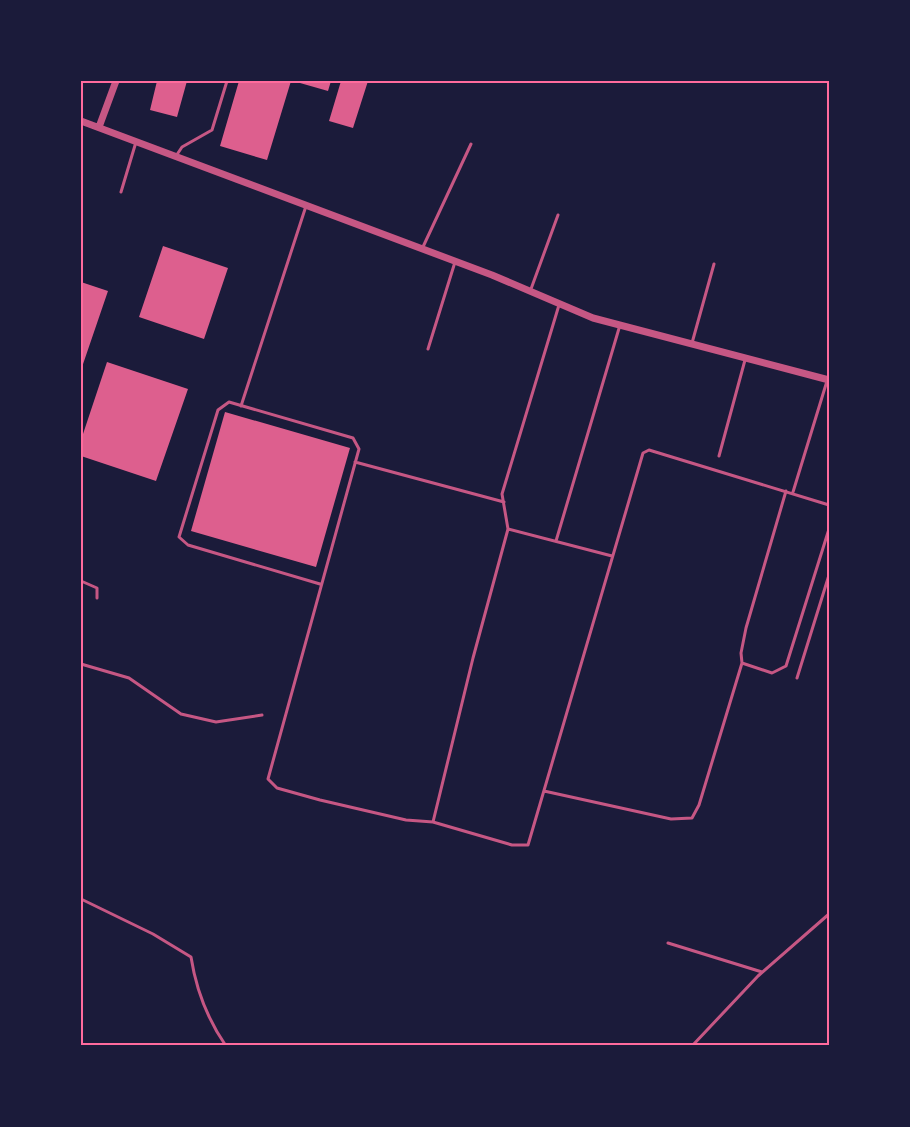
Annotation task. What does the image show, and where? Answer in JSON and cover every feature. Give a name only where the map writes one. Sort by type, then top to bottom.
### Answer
[{"type":"street","points":[[99,127],[116,81]]},
{"type":"street","points":[[81,121],[455,261],[559,304],[620,326],[828,379]]},
{"type":"lane","points":[[176,156],[182,147],[212,130],[227,81]]},
{"type":"lane","points":[[121,192],[136,141]]},
{"type":"lane","points":[[422,250],[471,144]]},
{"type":"lane","points":[[241,406],[306,206]]},
{"type":"lane","points":[[530,292],[558,215]]},
{"type":"lane","points":[[428,349],[455,261]]},
{"type":"lane","points":[[691,345],[714,264]]},
{"type":"lane","points":[[433,822],[473,658],[508,529],[502,494],[559,304]]},
{"type":"lane","points":[[556,541],[620,326]]},
{"type":"lane","points":[[719,456],[746,359]]},
{"type":"lane","points":[[792,493],[828,379]]},
{"type":"lane","points":[[320,584],[188,545],[179,537],[218,410],[229,402],[353,438],[358,449],[268,779],[277,788],[320,800],[406,820],[433,822],[512,845],[528,845],[643,453],[649,450],[829,505]]},
{"type":"lane","points":[[355,462],[504,502]]},
{"type":"lane","points":[[544,791],[671,819],[692,818],[699,805],[742,663],[741,653],[746,628],[786,491]]},
{"type":"lane","points":[[508,529],[612,556]]},
{"type":"lane","points":[[742,663],[772,673],[786,666],[829,530]]},
{"type":"lane","points":[[797,678],[829,575]]},
{"type":"lane","points":[[81,581],[97,588],[97,598]]},
{"type":"lane","points":[[81,664],[101,672],[129,678],[182,714],[216,722],[262,715]]},
{"type":"lane","points":[[81,899],[153,934],[191,957],[193,972],[211,1023],[226,1046]]},
{"type":"lane","points":[[692,1046],[762,972],[829,914]]},
{"type":"lane","points":[[668,943],[762,972]]},
{"type":"building","points":[[157,81],[187,81],[177,117],[150,110]]},
{"type":"building","points":[[239,81],[291,81],[267,160],[220,146]]},
{"type":"building","points":[[301,81],[331,81],[328,91],[300,83]]},
{"type":"building","points":[[341,81],[368,81],[353,128],[329,121]]},
{"type":"building","points":[[163,246],[228,268],[204,339],[139,317]]},
{"type":"building","points":[[81,282],[108,291],[81,370]]},
{"type":"building","points":[[107,362],[188,389],[156,481],[81,456],[81,440]]},
{"type":"building","points":[[225,412],[350,448],[316,567],[191,531]]}]
